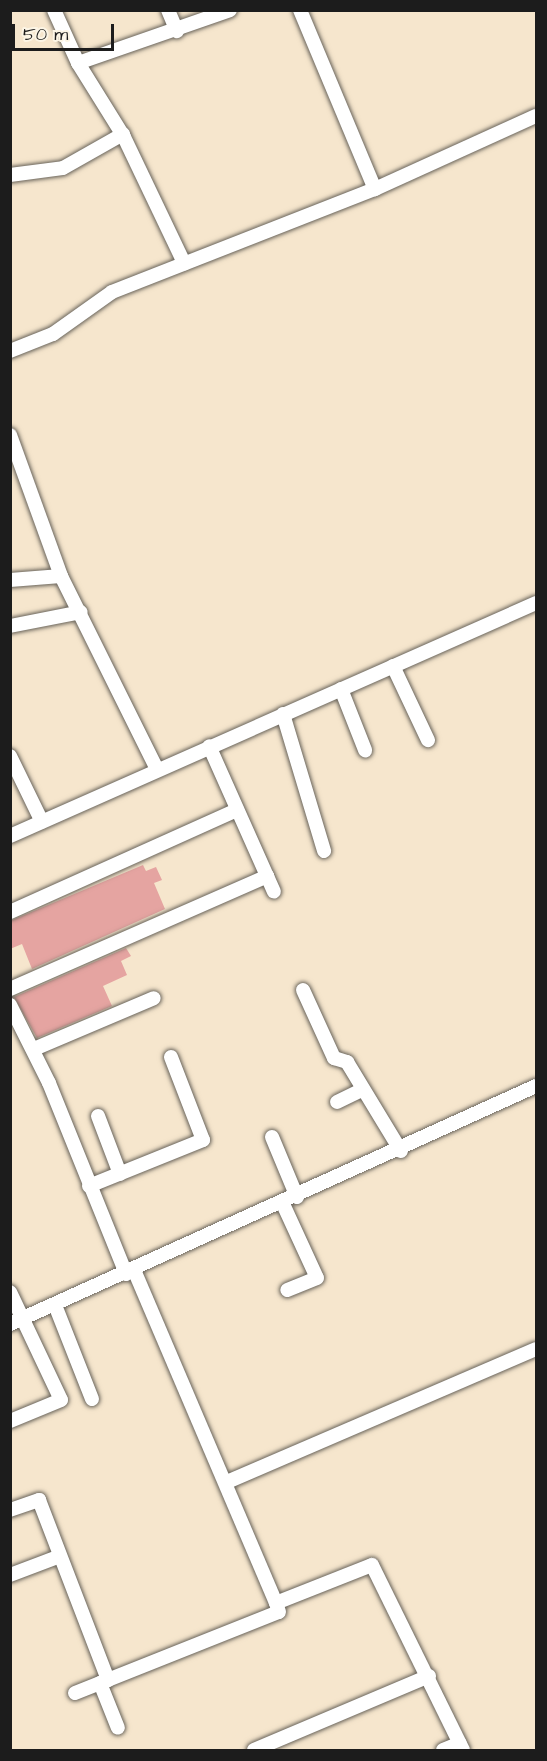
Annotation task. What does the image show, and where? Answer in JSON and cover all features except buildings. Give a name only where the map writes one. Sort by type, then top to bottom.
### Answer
[{"type":"street","points":[[54,10],[78,63],[123,134],[184,263]]},
{"type":"street","points":[[168,10],[177,31]]},
{"type":"street","points":[[78,63],[177,31],[231,10]]},
{"type":"street","points":[[300,10],[375,189]]},
{"type":"street","points":[[10,351],[53,334],[112,292],[375,189],[537,116]]},
{"type":"street","points":[[10,175],[63,168],[123,134]]},
{"type":"street","points":[[10,435],[62,576],[158,769]]},
{"type":"street","points":[[10,580],[62,576]]},
{"type":"street","points":[[10,836],[209,746],[537,603]]},
{"type":"street","points":[[10,626],[81,612]]},
{"type":"street","points":[[393,666],[428,740]]},
{"type":"street","points":[[341,689],[365,750]]},
{"type":"street","points":[[283,714],[324,851]]},
{"type":"street","points":[[209,746],[274,892]]},
{"type":"street","points":[[10,756],[42,822]]},
{"type":"street","points":[[10,912],[237,810]]},
{"type":"street","points":[[10,989],[267,876]]},
{"type":"street","points":[[303,990],[334,1058],[347,1062],[401,1151]]},
{"type":"street","points":[[34,1048],[154,998]]},
{"type":"street","points":[[10,1005],[34,1048],[89,1186],[227,1482],[279,1612],[75,1693]]},
{"type":"street","points":[[89,1186],[204,1140],[171,1057]]},
{"type":"street","points":[[16,1322],[401,1151],[537,1086]]},
{"type":"street","points":[[337,1102],[362,1090]]},
{"type":"street","points":[[98,1116],[120,1174]]},
{"type":"street","points":[[272,1137],[297,1197]]},
{"type":"street","points":[[283,1204],[317,1278],[287,1290]]},
{"type":"street","points":[[10,1292],[16,1322],[61,1400],[10,1421]]},
{"type":"street","points":[[55,1305],[93,1399]]},
{"type":"street","points":[[227,1482],[537,1349]]},
{"type":"street","points":[[10,1510],[39,1500],[104,1682],[118,1728]]},
{"type":"street","points":[[12,1571],[60,1556]]},
{"type":"street","points":[[276,1603],[372,1565],[429,1676],[462,1747],[443,1750]]},
{"type":"street","points":[[254,1750],[429,1676]]}]
